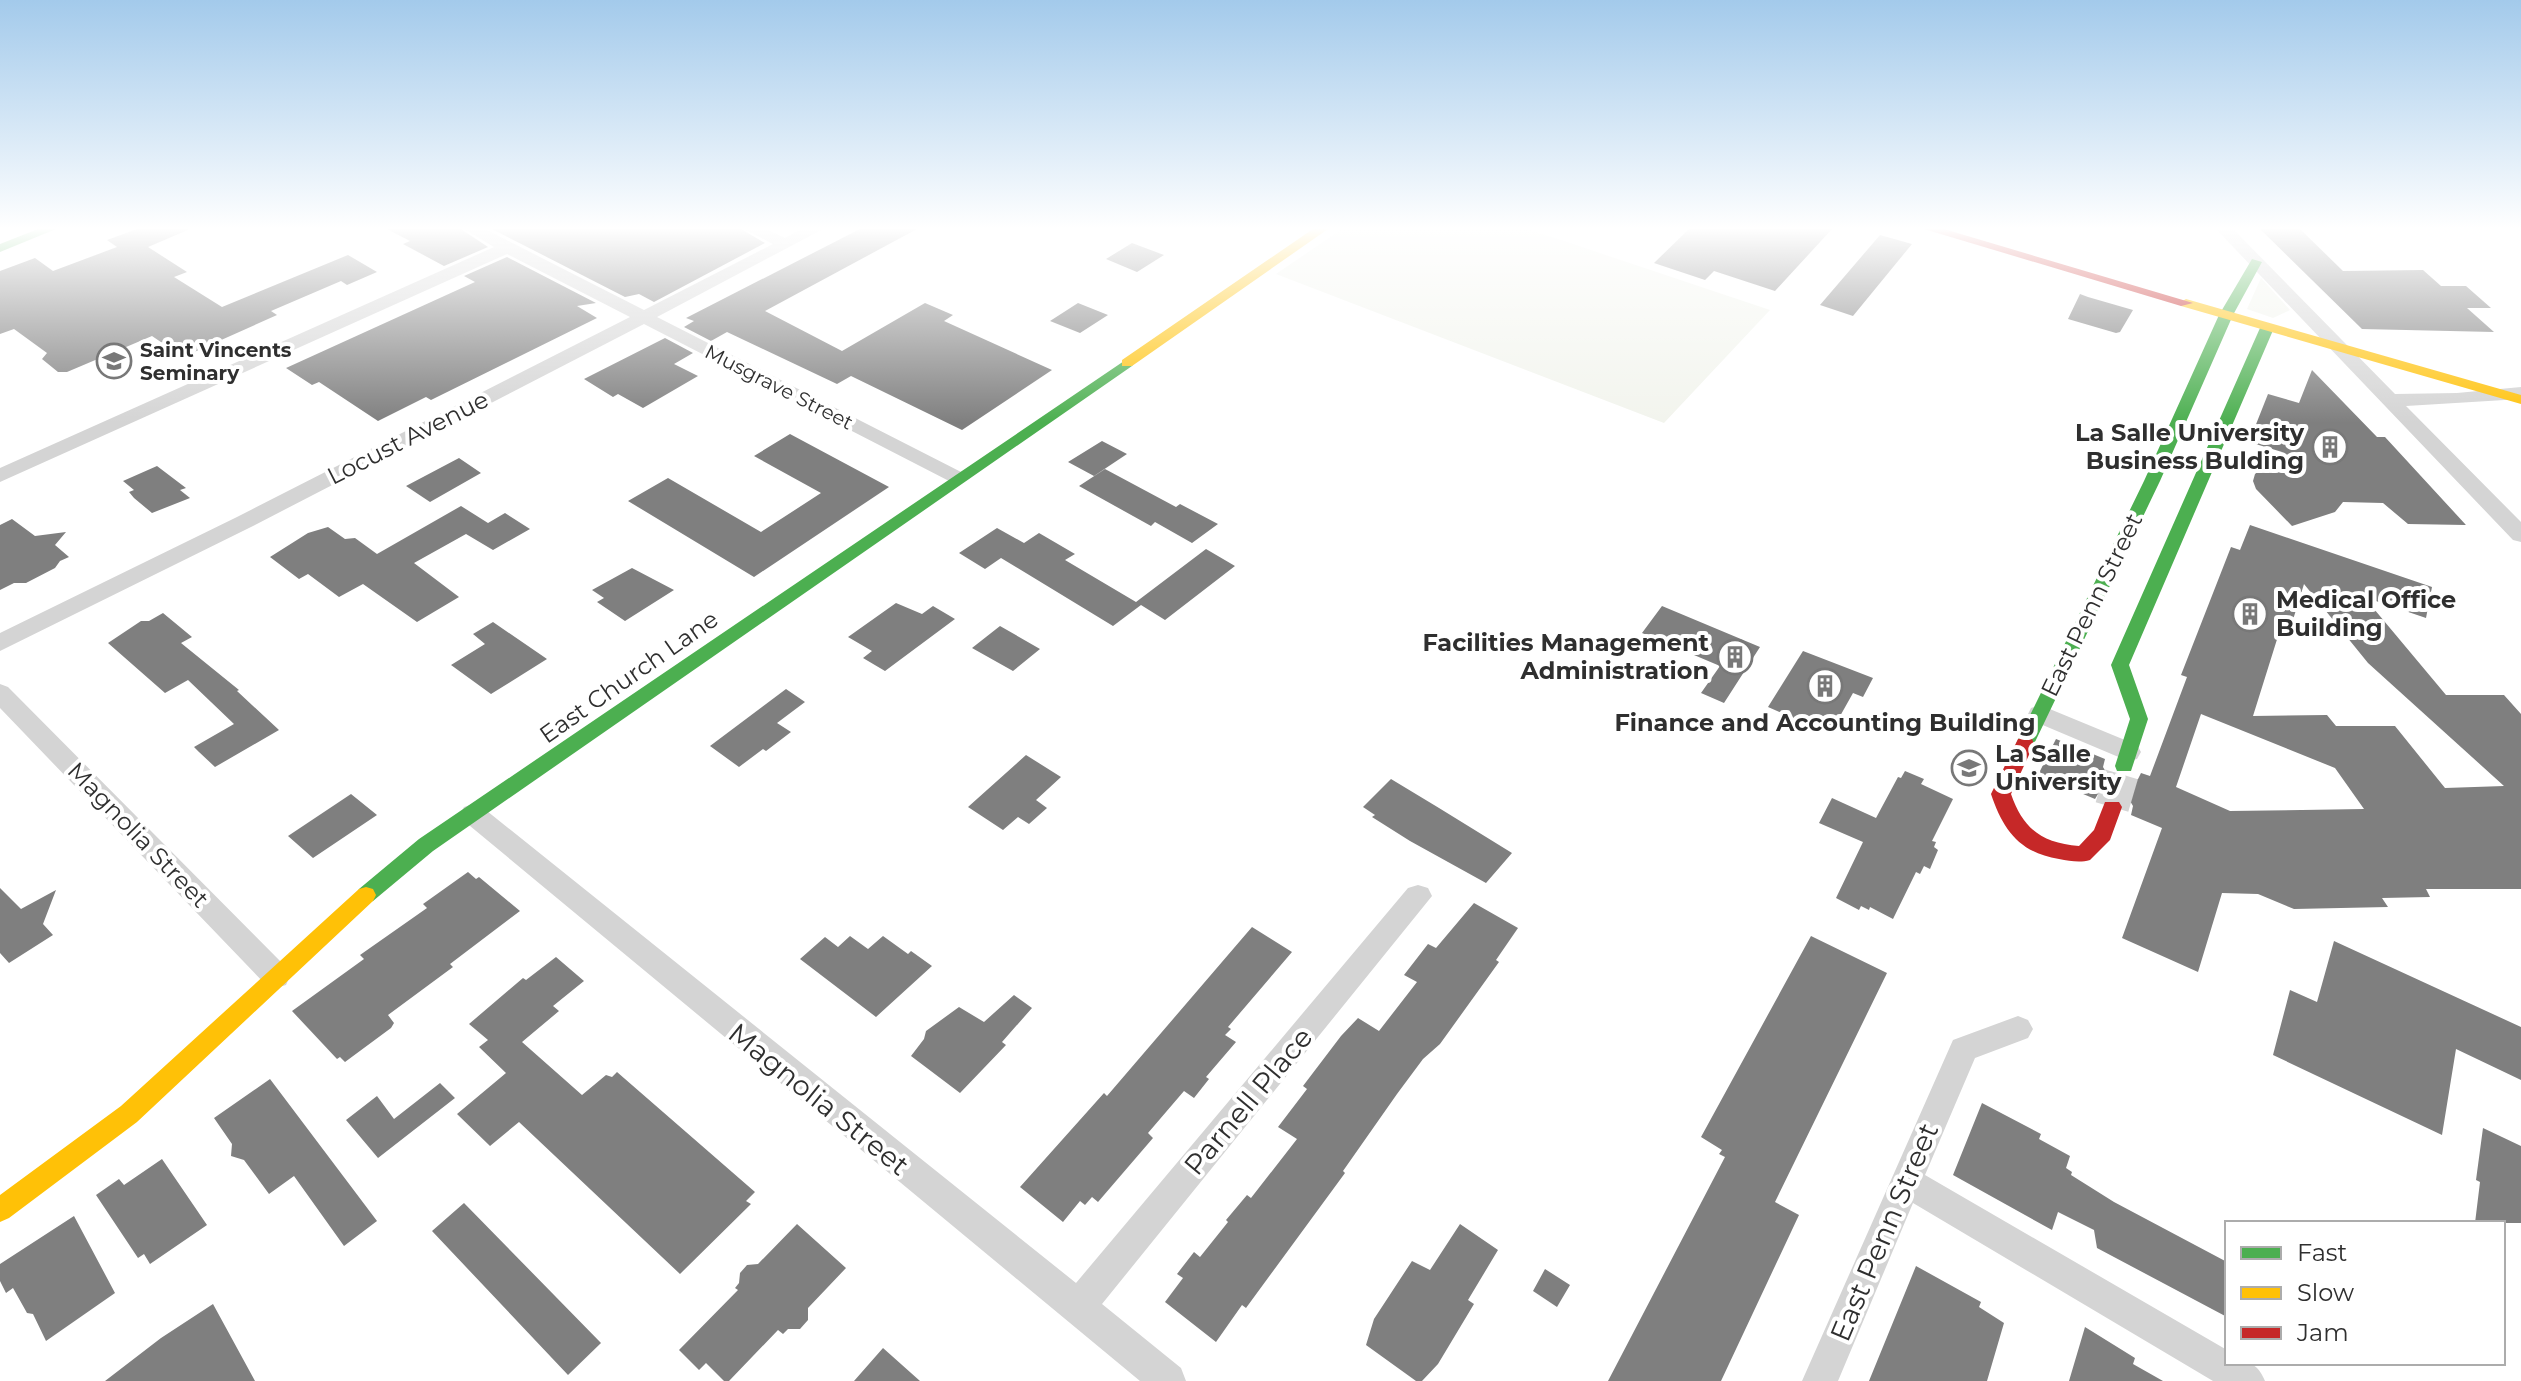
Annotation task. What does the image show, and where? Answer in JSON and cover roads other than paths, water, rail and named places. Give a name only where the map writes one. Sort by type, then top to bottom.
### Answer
[{"type":"street","points":[[0,476],[405,293]]},
{"type":"street","name":"Musgrave Street","points":[[598,293],[958,478]]},
{"type":"street","name":"Locust Avenue","points":[[0,643],[690,293]]},
{"type":"street","name":"East Church Lane","points":[[0,1210],[117,1124],[397,867],[1228,293]]},
{"type":"street","points":[[2152,293],[2515,396]]},
{"type":"street","name":"East Penn Street","points":[[2112,807],[2103,834],[2083,854],[2061,854],[2026,839],[2011,825],[2001,794],[2152,481],[2238,293]]},
{"type":"street","points":[[2287,293],[2521,535]]},
{"type":"street","name":"East Penn Street","points":[[2126,759],[2139,719],[2120,665],[2197,495],[2267,328]]},
{"type":"street","points":[[2389,400],[2515,396]]},
{"type":"street","points":[[2493,507],[2521,507]]},
{"type":"street","name":"Magnolia Street","points":[[0,693],[276,976]]},
{"type":"street","points":[[2040,714],[2126,759]]},
{"type":"street","name":"Magnolia Street","points":[[473,814],[846,1123],[1168,1381]]},
{"type":"street","name":"Parnell Place","points":[[1078,1307],[1418,896]]},
{"type":"street","name":"East Penn Street","points":[[1820,1381],[1964,1049],[2018,1029]]},
{"type":"street","points":[[1906,1181],[2205,1370],[2247,1381]]},
{"type":"tunnel","points":[[2112,807],[2124,766]]},
{"type":"place","name":"Saint Vincents Seminary","points":[[114,361]]},
{"type":"place","name":"La Salle University Business Bulding","points":[[2330,447]]},
{"type":"place","name":"Medical Office Building","points":[[2250,614]]},
{"type":"place","name":"Facilities Management Administration","points":[[1735,657]]},
{"type":"place","name":"Finance and Accounting Building","points":[[1825,686]]},
{"type":"place","name":"La Salle University","points":[[1969,768]]}]
